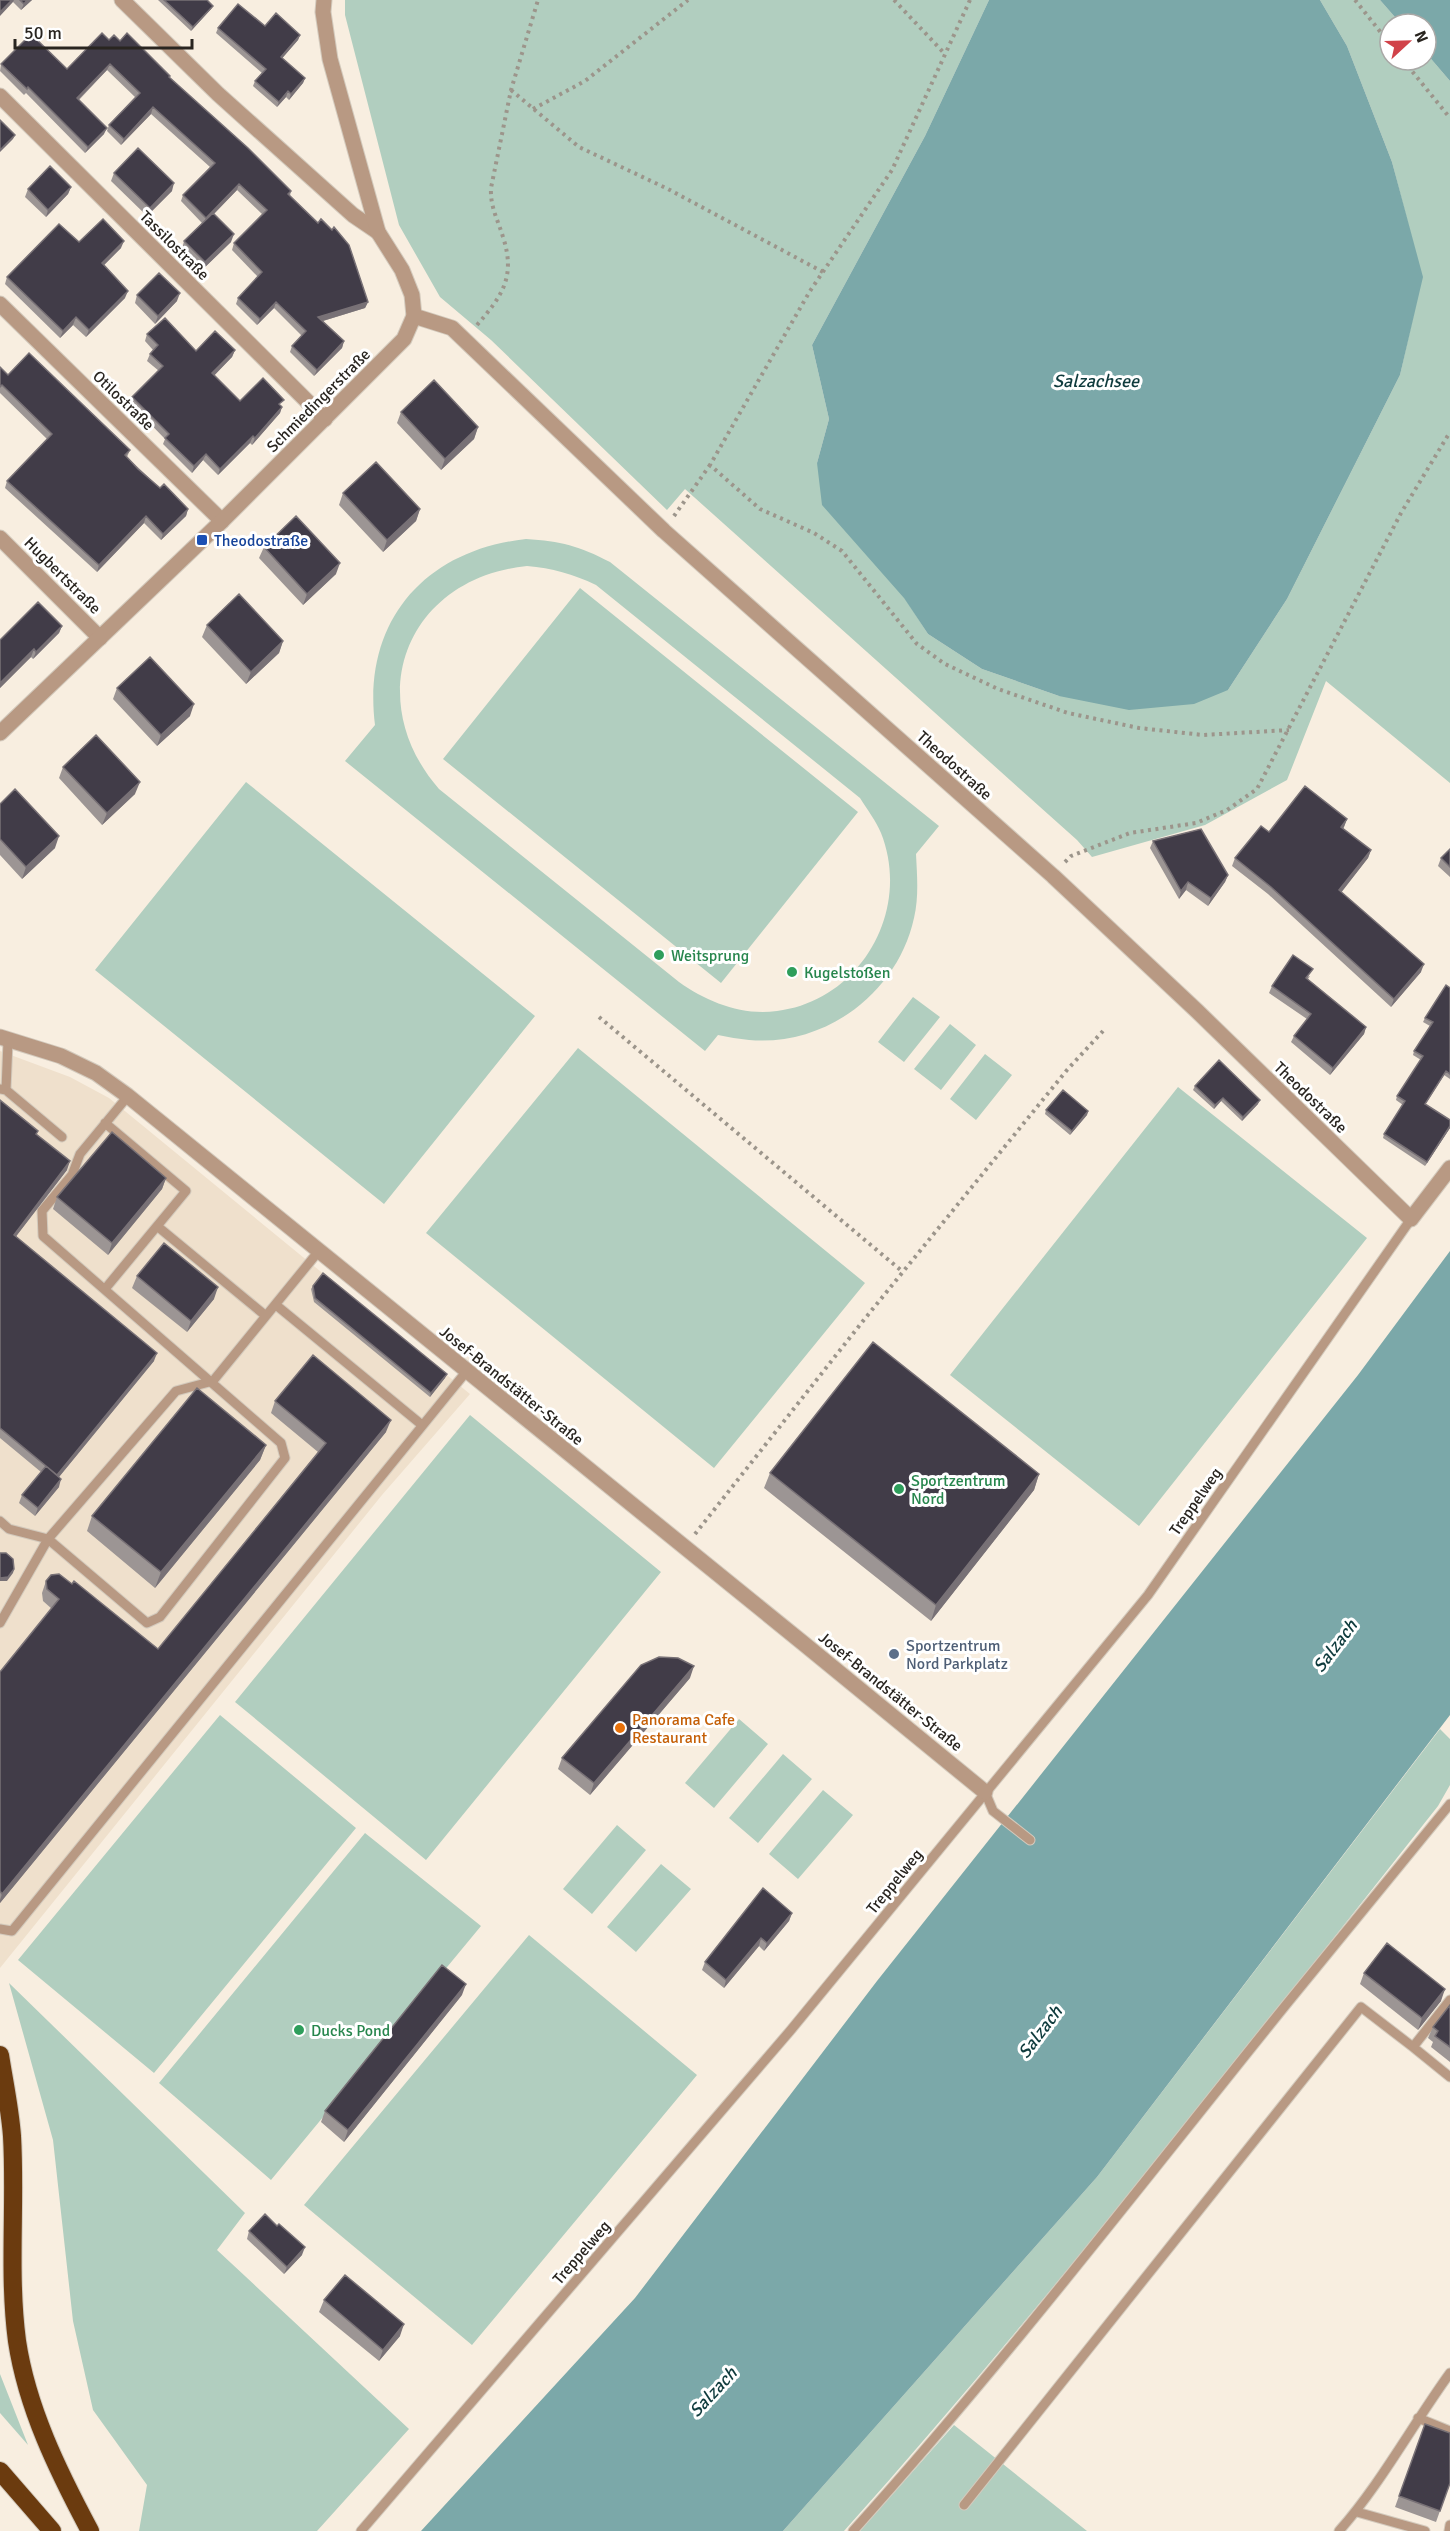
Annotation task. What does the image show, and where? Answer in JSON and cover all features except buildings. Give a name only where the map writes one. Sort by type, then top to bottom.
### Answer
[{"type":"highway","points":[[0,2055],[12,2134],[17,2340],[25,2381],[48,2446],[90,2531]]},
{"type":"highway","points":[[0,2471],[52,2531]]},
{"type":"street","points":[[122,0],[218,94],[352,215],[378,232]]},
{"type":"street","points":[[324,0],[323,12],[330,59],[378,232],[402,270],[412,295],[414,316]]},
{"type":"street","name":"Tassilostraße","points":[[0,96],[325,420]]},
{"type":"street","name":"Otilostraße","points":[[0,304],[222,521]]},
{"type":"street","name":"Theodostraße","points":[[414,316],[452,328],[664,531],[1053,876],[1197,1011],[1411,1219]]},
{"type":"street","name":"Schmiedingerstraße","points":[[0,733],[325,420],[404,339],[414,316]]},
{"type":"street","name":"Hugbertstraße","points":[[0,538],[100,638]]},
{"type":"street","name":"Josef-Brandstätter-Straße","points":[[4,1039],[61,1056],[96,1073],[128,1096],[466,1372],[686,1546],[985,1792]]},
{"type":"street","points":[[1411,1219],[1450,1168]]},
{"type":"lane","points":[[4,1039],[3,1089],[62,1137]]},
{"type":"lane","points":[[0,1521],[9,1529],[48,1539],[147,1623],[160,1617],[285,1458],[281,1443],[43,1236],[42,1211],[72,1175],[80,1154],[128,1096]]},
{"type":"lane","points":[[105,1123],[186,1191],[105,1289]]},
{"type":"lane","name":"Treppelweg","points":[[361,2531],[790,2031],[1148,1595],[1411,1219]]},
{"type":"lane","points":[[157,1226],[266,1316]]},
{"type":"lane","points":[[0,1623],[48,1539],[176,1391],[213,1382],[318,1252]]},
{"type":"lane","points":[[276,1305],[422,1425]]},
{"type":"lane","points":[[0,1929],[12,1931],[466,1372]]},
{"type":"lane","points":[[985,1792],[993,1811],[1030,1840]]},
{"type":"lane","points":[[852,2531],[902,2476],[1120,2215],[1286,2005],[1450,1804]]},
{"type":"lane","points":[[1413,2047],[1450,2000]]},
{"type":"lane","points":[[964,2505],[1361,2007],[1450,2077]]},
{"type":"lane","points":[[1340,2531],[1357,2512],[1450,2373]]},
{"type":"lane","points":[[1418,2418],[1450,2431]]},
{"type":"lane","points":[[1357,2512],[1425,2531]]},
{"type":"lane","points":[[1449,2531],[1450,2525]]},
{"type":"path","points":[[464,339],[505,289],[509,271],[503,237],[491,202],[491,188],[511,90],[538,0]]},
{"type":"path","points":[[533,109],[585,81],[688,0]]},
{"type":"path","points":[[894,0],[945,54]]},
{"type":"path","points":[[664,531],[710,465],[823,272],[892,170],[970,0]]},
{"type":"path","points":[[1355,0],[1378,29]]},
{"type":"path","points":[[1413,72],[1450,118]]},
{"type":"path","points":[[511,90],[579,147],[668,189],[823,272]]},
{"type":"path","points":[[1053,876],[1071,856],[1130,833],[1196,823],[1227,810],[1257,789],[1401,513],[1450,432]]},
{"type":"path","points":[[710,465],[760,509],[814,533],[842,551],[917,644],[945,664],[998,689],[1068,712],[1140,728],[1203,735],[1289,730]]},
{"type":"path","points":[[599,1017],[903,1272]]},
{"type":"path","points":[[686,1546],[903,1272],[1067,1070],[1103,1031]]},
{"type":"shaded area","points":[[0,1051],[70,1077],[109,1098],[470,1394],[382,1495],[0,1968]]},
{"type":"green space","points":[[345,0],[989,0],[925,136],[812,345],[829,419],[817,463],[928,634],[982,669],[1059,696],[1228,690],[1287,599],[1400,375],[1422,277],[1392,162],[1347,46],[1320,0],[1380,0],[1390,12],[1378,12],[1378,72],[1438,72],[1438,67],[1450,81],[1450,783],[1326,681],[1287,780],[1205,825],[1092,857],[1077,840],[685,489],[667,510],[491,340],[440,297],[399,225],[345,15]]},
{"type":"green space","points":[[526,539],[550,541],[579,548],[610,562],[939,826],[916,854],[917,902],[905,945],[892,969],[875,991],[854,1009],[831,1024],[805,1034],[778,1040],[749,1040],[718,1035],[705,1051],[345,761],[375,725],[374,688],[379,654],[390,624],[407,598],[430,576],[458,558],[490,546]],"holes":[[[527,566],[562,572],[596,585],[860,798],[881,833],[889,863],[890,892],[884,921],[872,948],[855,971],[833,990],[807,1004],[764,1012],[725,1006],[701,996],[679,982],[439,789],[415,754],[403,717],[400,682],[408,648],[426,618],[452,593],[486,575]]]},
{"type":"green space","points":[[580,588],[858,812],[721,983],[443,759]]},
{"type":"green space","points":[[246,782],[535,1016],[384,1204],[95,970]]},
{"type":"green space","points":[[913,997],[940,1017],[904,1062],[878,1042]]},
{"type":"green space","points":[[950,1024],[976,1045],[941,1090],[914,1069]]},
{"type":"green space","points":[[578,1048],[865,1283],[714,1468],[426,1233]]},
{"type":"green space","points":[[985,1054],[1012,1075],[976,1120],[950,1099]]},
{"type":"green space","points":[[1178,1087],[1367,1238],[1139,1526],[950,1375]]},
{"type":"green space","points":[[470,1415],[661,1572],[426,1860],[235,1702]]},
{"type":"green space","points":[[220,1715],[356,1828],[154,2073],[18,1960]]},
{"type":"green space","points":[[739,1719],[768,1744],[714,1808],[685,1783]]},
{"type":"green space","points":[[1440,1729],[1450,1739],[1450,1785],[1438,1806],[1220,2082],[1072,2264],[844,2531],[783,2531],[1097,2177]]},
{"type":"green space","points":[[783,1754],[812,1779],[758,1843],[729,1818]]},
{"type":"green space","points":[[823,1790],[853,1815],[798,1879],[769,1854]]},
{"type":"green space","points":[[617,1825],[646,1850],[592,1914],[563,1889]]},
{"type":"green space","name":"Ducks Pond","points":[[365,1833],[481,1926],[271,2180],[159,2083]]},
{"type":"green space","points":[[661,1864],[691,1889],[636,1952],[607,1927]]},
{"type":"green space","points":[[529,1935],[697,2075],[472,2345],[304,2205]]},
{"type":"green space","points":[[9,1983],[245,2213],[217,2250],[409,2429],[317,2531],[139,2531],[147,2485],[93,2410],[73,2321],[53,2140]]},
{"type":"green space","points":[[0,2374],[28,2445],[0,2413]]},
{"type":"green space","points":[[954,2425],[1087,2531],[860,2531]]},
{"type":"water","name":"Salzachsee","points":[[989,0],[1320,0],[1347,46],[1392,162],[1423,277],[1400,375],[1287,599],[1228,690],[1194,704],[1129,710],[1059,696],[982,669],[928,634],[904,598],[822,505],[817,463],[829,419],[812,345],[925,136]]},
{"type":"water","points":[[1380,0],[1450,0],[1450,81],[1438,67],[1438,12],[1390,12]]},
{"type":"water","name":"Salzach","points":[[1450,1251],[1450,1715],[1097,2177],[783,2531],[421,2531],[635,2298],[877,1981],[1358,1375]]},
{"type":"place","name":"Theodostraße","points":[[202,540]]},
{"type":"place","name":"Weitsprung","points":[[659,955]]},
{"type":"place","name":"Kugelstoßen","points":[[792,972]]},
{"type":"place","name":"Sportzentrum Nord","points":[[899,1489]]},
{"type":"place","name":"Sportzentrum Nord Parkplatz","points":[[894,1654]]},
{"type":"place","name":"Panorama Cafe Restaurant","points":[[620,1728]]},
{"type":"place","name":"Ducks Pond","points":[[299,2030]]}]
